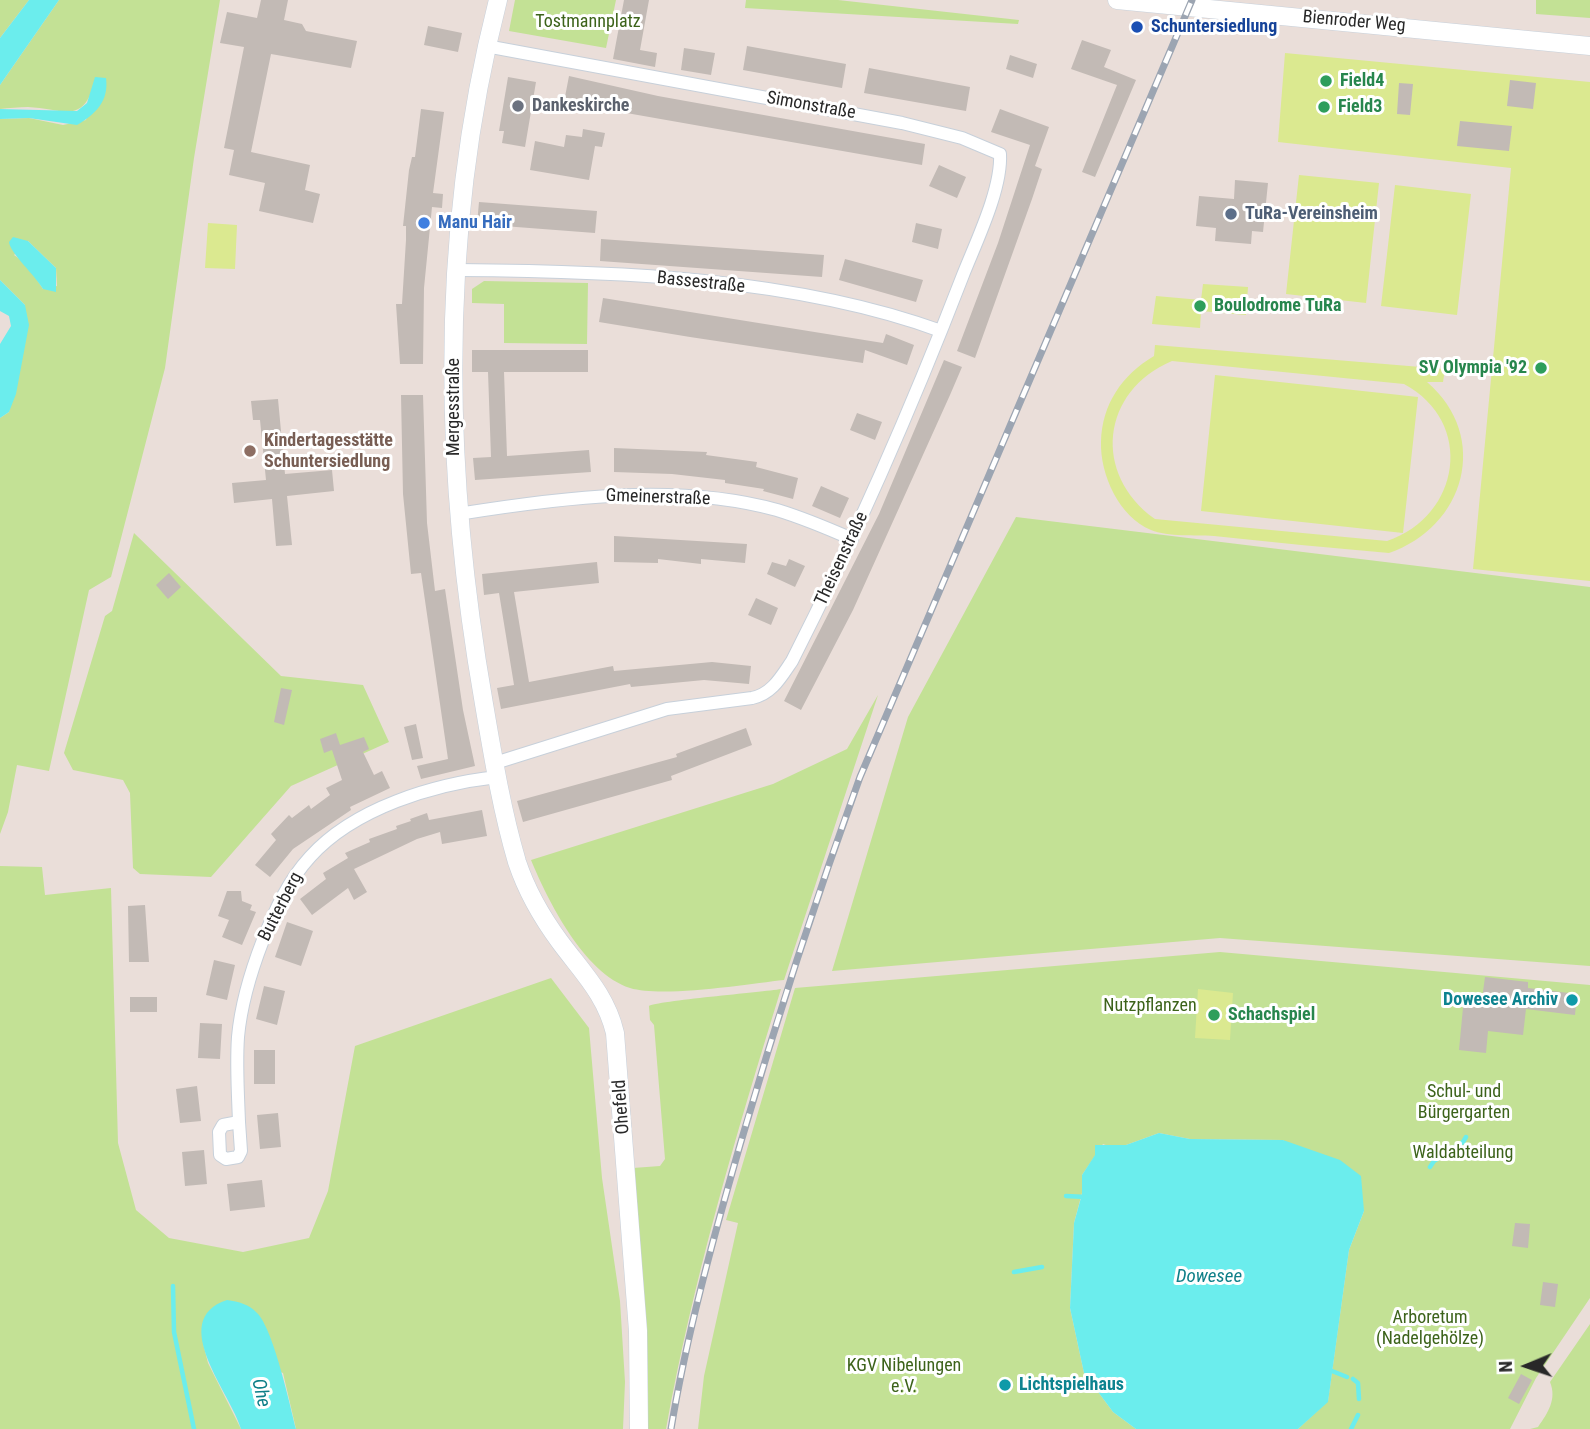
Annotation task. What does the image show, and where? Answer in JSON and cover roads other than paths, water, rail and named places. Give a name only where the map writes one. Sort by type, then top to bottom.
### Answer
[{"type":"street","name":"Mergesstraße","points":[[498,0],[486,46],[469,140],[457,270],[453,399],[458,514],[474,651],[504,813]]},
{"type":"street","name":"Bienroder Weg","points":[[1117,0],[1590,46]]},
{"type":"street","name":"Simonstraße","points":[[486,46],[902,122],[962,138],[1000,153]]},
{"type":"street","name":"Theisenstraße","points":[[496,770],[667,709],[752,698],[768,693],[792,661],[900,436],[994,188],[1001,167],[1000,153]]},
{"type":"street","name":"Bassestraße","points":[[457,270],[594,272],[704,282],[848,303],[941,331]]},
{"type":"street","name":"Gmeinerstraße","points":[[458,514],[583,497],[692,498],[775,510],[852,539]]},
{"type":"street","name":"Butterberg","points":[[239,1122],[238,1035],[246,991],[272,917],[298,871],[331,838],[373,813],[418,795],[496,770]]},
{"type":"street","name":"Ohefeld","points":[[504,813],[518,865],[530,891],[560,942],[596,986],[613,1025],[618,1053],[638,1331],[639,1429]]},
{"type":"water","points":[[29,0],[59,0],[0,85],[0,38]]},
{"type":"water","points":[[95,77],[106,78],[103,100],[90,116],[77,125],[29,118],[0,119],[0,109],[77,111],[87,103]]},
{"type":"water","points":[[13,237],[28,241],[56,268],[56,292],[43,289],[18,258],[10,247],[9,242]]},
{"type":"water","points":[[0,280],[25,305],[29,325],[16,394],[9,412],[0,418],[0,344],[11,326],[9,316],[0,311]]},
{"type":"water","name":"Dowesee","points":[[1159,1133],[1190,1139],[1283,1140],[1340,1160],[1361,1176],[1364,1211],[1349,1250],[1328,1402],[1298,1429],[1136,1429],[1113,1412],[1084,1373],[1070,1308],[1074,1223],[1082,1194],[1082,1175],[1095,1155],[1095,1145],[1126,1145]]},
{"type":"water","name":"Ohe","points":[[227,1300],[251,1307],[263,1321],[280,1368],[296,1429],[241,1429],[202,1341],[202,1324],[210,1310]]},
{"type":"waterway","points":[[1430,1167],[1466,1137]]},
{"type":"waterway","points":[[1066,1196],[1086,1197]]},
{"type":"waterway","points":[[1014,1272],[1042,1267]]},
{"type":"waterway","points":[[173,1286],[174,1332],[194,1429]]},
{"type":"waterway","points":[[1332,1371],[1347,1377]]},
{"type":"waterway","points":[[1353,1379],[1358,1383],[1359,1399]]},
{"type":"waterway","points":[[1351,1429],[1358,1415]]},
{"type":"railway","points":[[671,1429],[693,1322],[740,1145],[797,960],[860,777],[1192,0]]},
{"type":"place","name":"Schuntersiedlung","points":[[1137,27]]},
{"type":"place","name":"Field4","points":[[1326,81]]},
{"type":"place","name":"Dankeskirche","points":[[518,106]]},
{"type":"place","name":"Field3","points":[[1324,107]]},
{"type":"place","name":"TuRa-Vereinsheim","points":[[1231,214]]},
{"type":"place","name":"Manu Hair","points":[[424,223]]},
{"type":"place","name":"Boulodrome TuRa","points":[[1200,306]]},
{"type":"place","name":"SV Olympia '92","points":[[1541,368]]},
{"type":"place","name":"Kindertagesstätte Schuntersiedlung","points":[[250,451]]},
{"type":"place","name":"Dowesee Archiv","points":[[1572,1000]]},
{"type":"place","name":"Schachspiel","points":[[1214,1015]]},
{"type":"place","name":"Lichtspielhaus","points":[[1005,1385]]},
{"type":"park label","name":"Tostmannplatz","points":[[588,22]]},
{"type":"park label","name":"Nutzpflanzen","points":[[1150,1006]]},
{"type":"park label","name":"Schul- und Bürgergarten","points":[[1464,1102]]},
{"type":"park label","name":"Waldabteilung","points":[[1463,1153]]},
{"type":"park label","name":"Arboretum (Nadelgehölze)","points":[[1430,1328]]},
{"type":"park label","name":"KGV Nibelungen e.V.","points":[[904,1376]]}]
